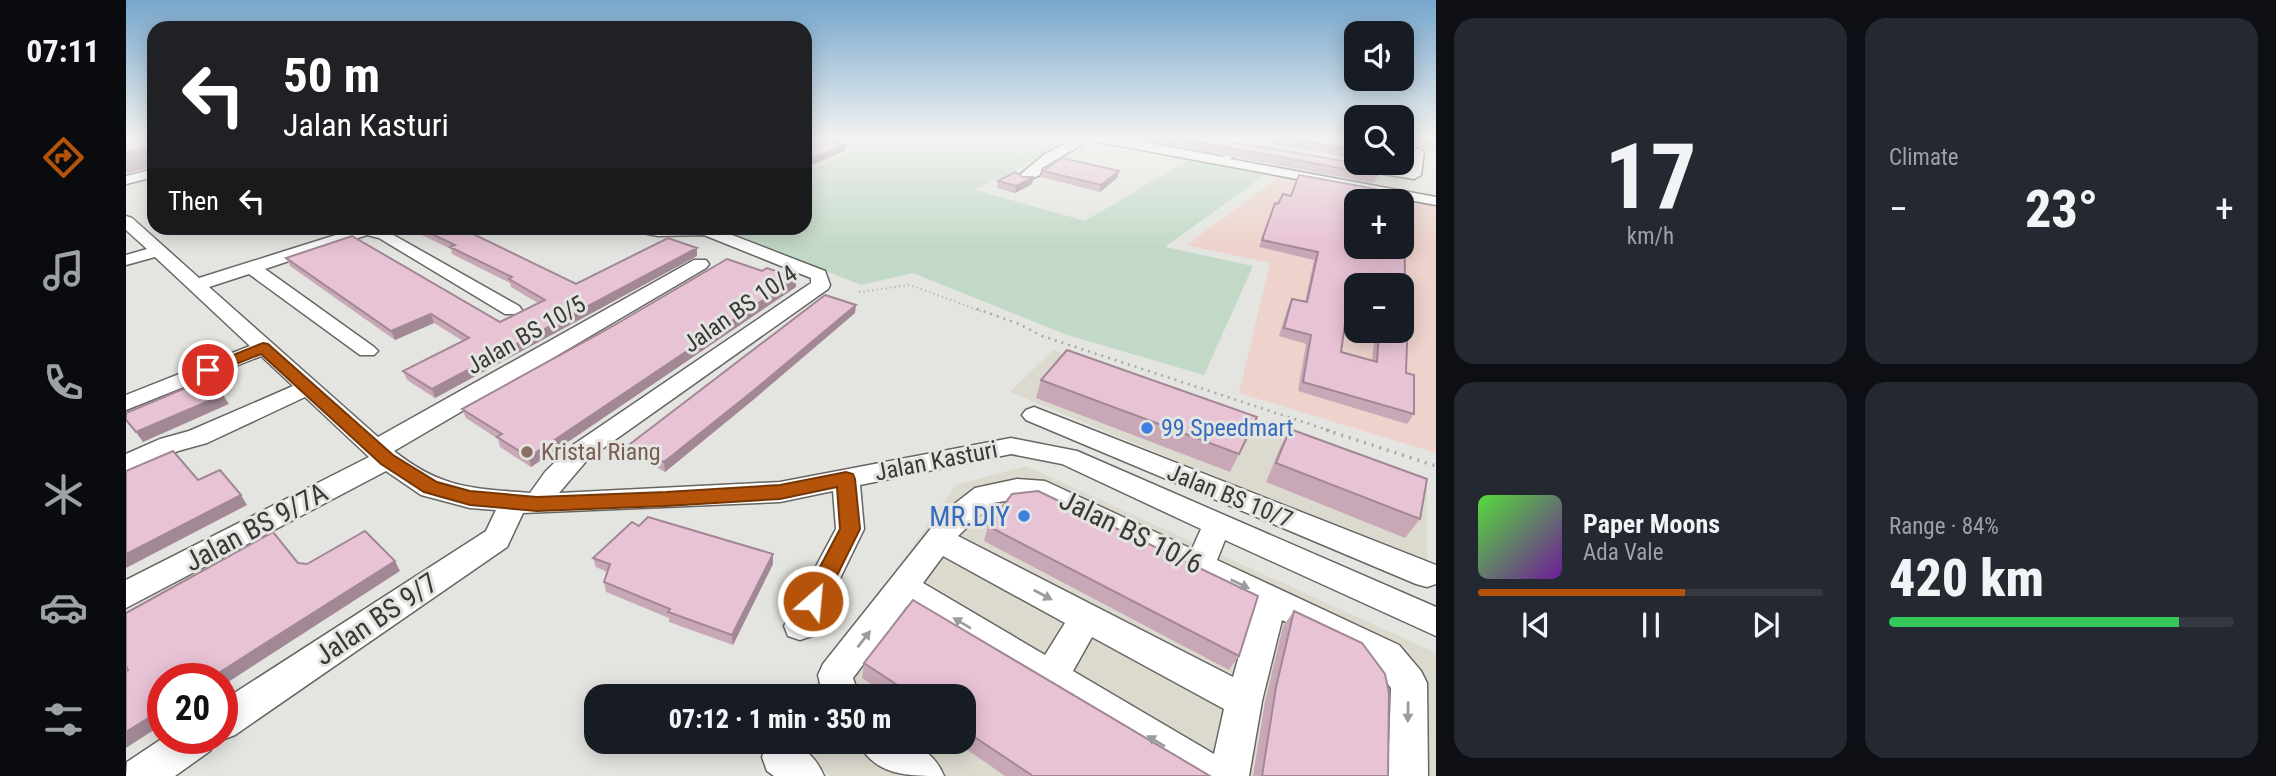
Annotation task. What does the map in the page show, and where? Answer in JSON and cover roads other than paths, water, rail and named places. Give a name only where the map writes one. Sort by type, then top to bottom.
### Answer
[{"type":"street","points":[[1023,178],[1031,174]]},
{"type":"street","points":[[1304,174],[1427,196],[1427,180],[1424,174]]},
{"type":"street","points":[[126,180],[147,175]]},
{"type":"street","name":"Jalan Kasturi","points":[[126,221],[382,454],[431,488],[470,498],[526,503],[780,492],[1011,446],[1068,457],[1436,622]]},
{"type":"street","points":[[196,285],[350,235]]},
{"type":"street","points":[[385,235],[512,310]]},
{"type":"street","name":"Jalan BS 10/4","points":[[526,503],[579,453],[821,285],[819,275],[719,235]]},
{"type":"street","points":[[126,260],[159,251]]},
{"type":"street","name":"Jalan BS 10/5","points":[[382,454],[700,264]]},
{"type":"street","points":[[251,267],[367,351]]},
{"type":"street","points":[[126,403],[263,348]]},
{"type":"street","points":[[126,464],[169,445],[198,437],[304,385]]},
{"type":"street","name":"Jalan BS 10/7","points":[[1034,415],[1427,575]]},
{"type":"street","name":"Jalan BS 9/7A","points":[[126,595],[382,454]]},
{"type":"street","points":[[800,626],[850,529],[846,479]]},
{"type":"street","points":[[1184,508],[1193,481]]},
{"type":"street","name":"Jalan BS 10/6","points":[[838,684],[835,675],[954,520],[985,495],[1017,489],[1045,491],[1387,656],[1409,683],[1408,776]]},
{"type":"street","name":"Jalan BS 9/7","points":[[238,711],[497,539],[526,503]]},
{"type":"street","points":[[1200,565],[1218,523]]},
{"type":"street","points":[[939,540],[1244,701]]},
{"type":"street","points":[[904,588],[1214,776]]},
{"type":"street","points":[[1229,776],[1244,701],[1271,599]]},
{"type":"street","points":[[1051,677],[1086,618]]},
{"type":"street","points":[[141,776],[173,754]]},
{"type":"street","points":[[894,754],[924,776]]},
{"type":"place","name":"99 Speedmart","points":[[1147,428]]},
{"type":"place","name":"Kristal Riang","points":[[527,452]]},
{"type":"place","name":"MR.DIY","points":[[1024,516]]}]
